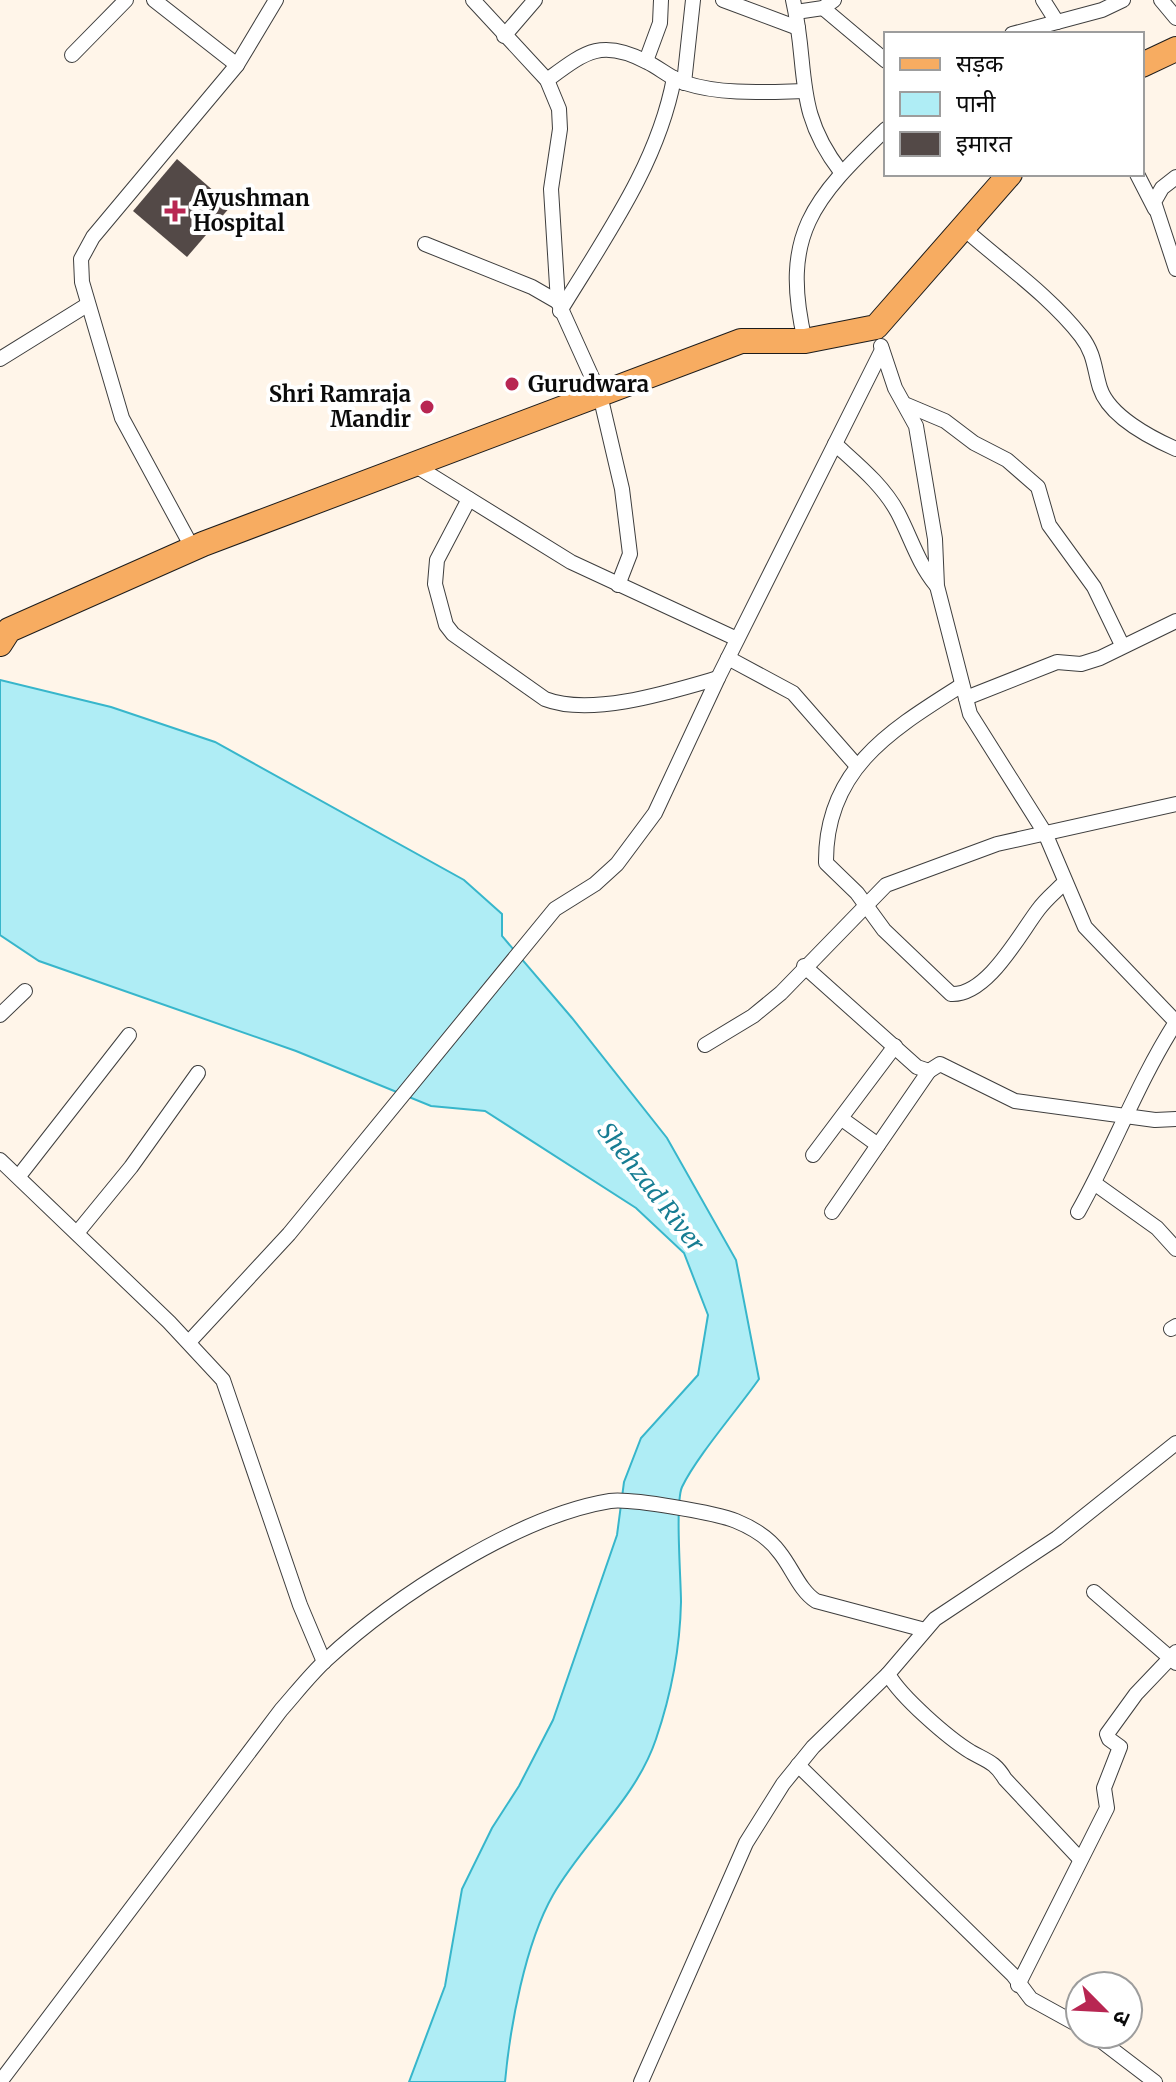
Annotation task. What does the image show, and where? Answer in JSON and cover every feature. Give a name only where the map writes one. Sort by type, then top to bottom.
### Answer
[{"type":"main road","points":[[1144,64],[1176,49]]},
{"type":"main road","points":[[9,630],[193,549],[741,341],[879,338],[962,227],[1008,176]]},
{"type":"street","points":[[72,55],[126,0]]},
{"type":"street","points":[[154,0],[237,65]]},
{"type":"street","points":[[193,549],[122,418],[87,305],[81,259],[93,237],[237,65],[276,0]]},
{"type":"street","points":[[473,0],[547,80],[559,109],[560,129],[551,189],[559,307],[600,395],[622,489],[630,554],[618,585]]},
{"type":"street","points":[[504,36],[535,0]]},
{"type":"street","points":[[646,61],[660,23],[661,0]]},
{"type":"street","points":[[559,307],[644,171],[679,80],[693,0]]},
{"type":"street","points":[[723,0],[798,28]]},
{"type":"street","points":[[1043,0],[1057,22]]},
{"type":"street","points":[[1020,32],[1123,0]]},
{"type":"street","points":[[1165,1],[1176,18]]},
{"type":"street","points":[[841,172],[813,128],[803,91],[794,6],[828,4],[884,59]]},
{"type":"street","points":[[547,80],[580,55],[610,48],[646,61],[679,80],[718,90],[803,91]]},
{"type":"street","points":[[805,341],[797,306],[798,249],[819,199],[841,172],[884,131]]},
{"type":"street","points":[[1138,176],[1155,209],[1176,269]]},
{"type":"street","points":[[1155,209],[1162,188],[1176,177]]},
{"type":"street","points":[[962,227],[1048,302],[1081,336],[1095,359],[1100,391],[1115,409],[1149,436],[1176,449]]},
{"type":"street","points":[[425,244],[532,287],[559,307]]},
{"type":"street","points":[[0,359],[87,305]]},
{"type":"street","points":[[879,338],[895,388],[916,426],[926,474],[937,586],[970,714],[1045,833],[1085,927],[1176,1022],[1140,1081],[1128,1116],[1078,1212]]},
{"type":"street","points":[[189,1342],[262,1267],[555,909],[595,884],[640,837],[655,813],[737,639],[835,444],[879,338]]},
{"type":"street","points":[[907,405],[945,421],[974,443],[1007,460],[1038,487],[1049,525],[1094,587],[1122,645]]},
{"type":"street","points":[[835,444],[876,482],[897,511],[923,569],[937,586]]},
{"type":"street","points":[[416,466],[571,562],[737,639]]},
{"type":"street","points":[[469,499],[437,560],[435,584],[453,634],[545,699],[562,706],[664,694],[718,678]]},
{"type":"street","points":[[1064,883],[1040,907],[1001,962],[982,981],[958,995],[951,994],[926,973],[864,906],[857,893],[826,863],[829,817],[857,766],[877,742],[964,692],[1057,662],[1081,664],[1176,621]]},
{"type":"street","points":[[728,658],[793,693],[857,766]]},
{"type":"street","points":[[705,1045],[753,1016],[864,906],[897,880],[997,844],[1176,804]]},
{"type":"street","points":[[804,966],[917,1067],[929,1071]]},
{"type":"street","points":[[0,1015],[25,991]]},
{"type":"street","points":[[19,1176],[129,1035]]},
{"type":"street","points":[[813,1155],[895,1046]]},
{"type":"street","points":[[832,1212],[929,1071],[940,1064],[1015,1101],[1176,1119]]},
{"type":"street","points":[[77,1233],[131,1167],[198,1073]]},
{"type":"street","points":[[842,1119],[878,1145]]},
{"type":"street","points":[[0,1160],[189,1342],[223,1380],[233,1402],[269,1520],[324,1662]]},
{"type":"street","points":[[1094,1183],[1157,1228],[1176,1249]]},
{"type":"street","points":[[641,2082],[746,1843],[798,1765],[888,1674],[935,1619],[1057,1538],[1159,1460],[1176,1443]]},
{"type":"street","points":[[1159,1460],[1176,1466]]},
{"type":"street","points":[[0,2082],[281,1710],[324,1662],[372,1622],[455,1568],[523,1530],[575,1509],[615,1501],[735,1520],[763,1536],[779,1551],[808,1596],[816,1601],[925,1630]]},
{"type":"street","points":[[1018,1985],[1079,1858],[1107,1808],[1104,1788],[1120,1747],[1107,1734],[1136,1694],[1174,1657],[1094,1592]]},
{"type":"street","points":[[888,1674],[900,1690],[972,1753],[996,1764],[1005,1779],[1079,1858]]},
{"type":"street","points":[[798,1765],[1013,1975],[1031,1999],[1064,2017]]},
{"type":"street","points":[[1113,2050],[1155,2082]]},
{"type":"water","name":"Shehzad River","points":[[0,680],[111,707],[215,742],[464,880],[502,914],[502,936],[667,1138],[736,1260],[759,1379],[707,1447],[682,1487],[679,1509],[679,1637],[674,1672],[656,1739],[636,1781],[566,1875],[543,1915],[520,1986],[505,2082],[409,2082],[445,1986],[462,1889],[492,1828],[519,1786],[553,1720],[617,1535],[624,1482],[641,1438],[698,1375],[708,1315],[684,1253],[636,1208],[485,1111],[431,1106],[296,1051],[39,961],[0,935]]},
{"type":"building","points":[[177,159],[231,206],[187,257],[133,211]]},
{"type":"place","name":"Ayushman Hospital","points":[[175,211]]},
{"type":"place","name":"Gurudwara","points":[[512,384]]},
{"type":"place","name":"Shri Ramraja Mandir","points":[[427,407]]}]
